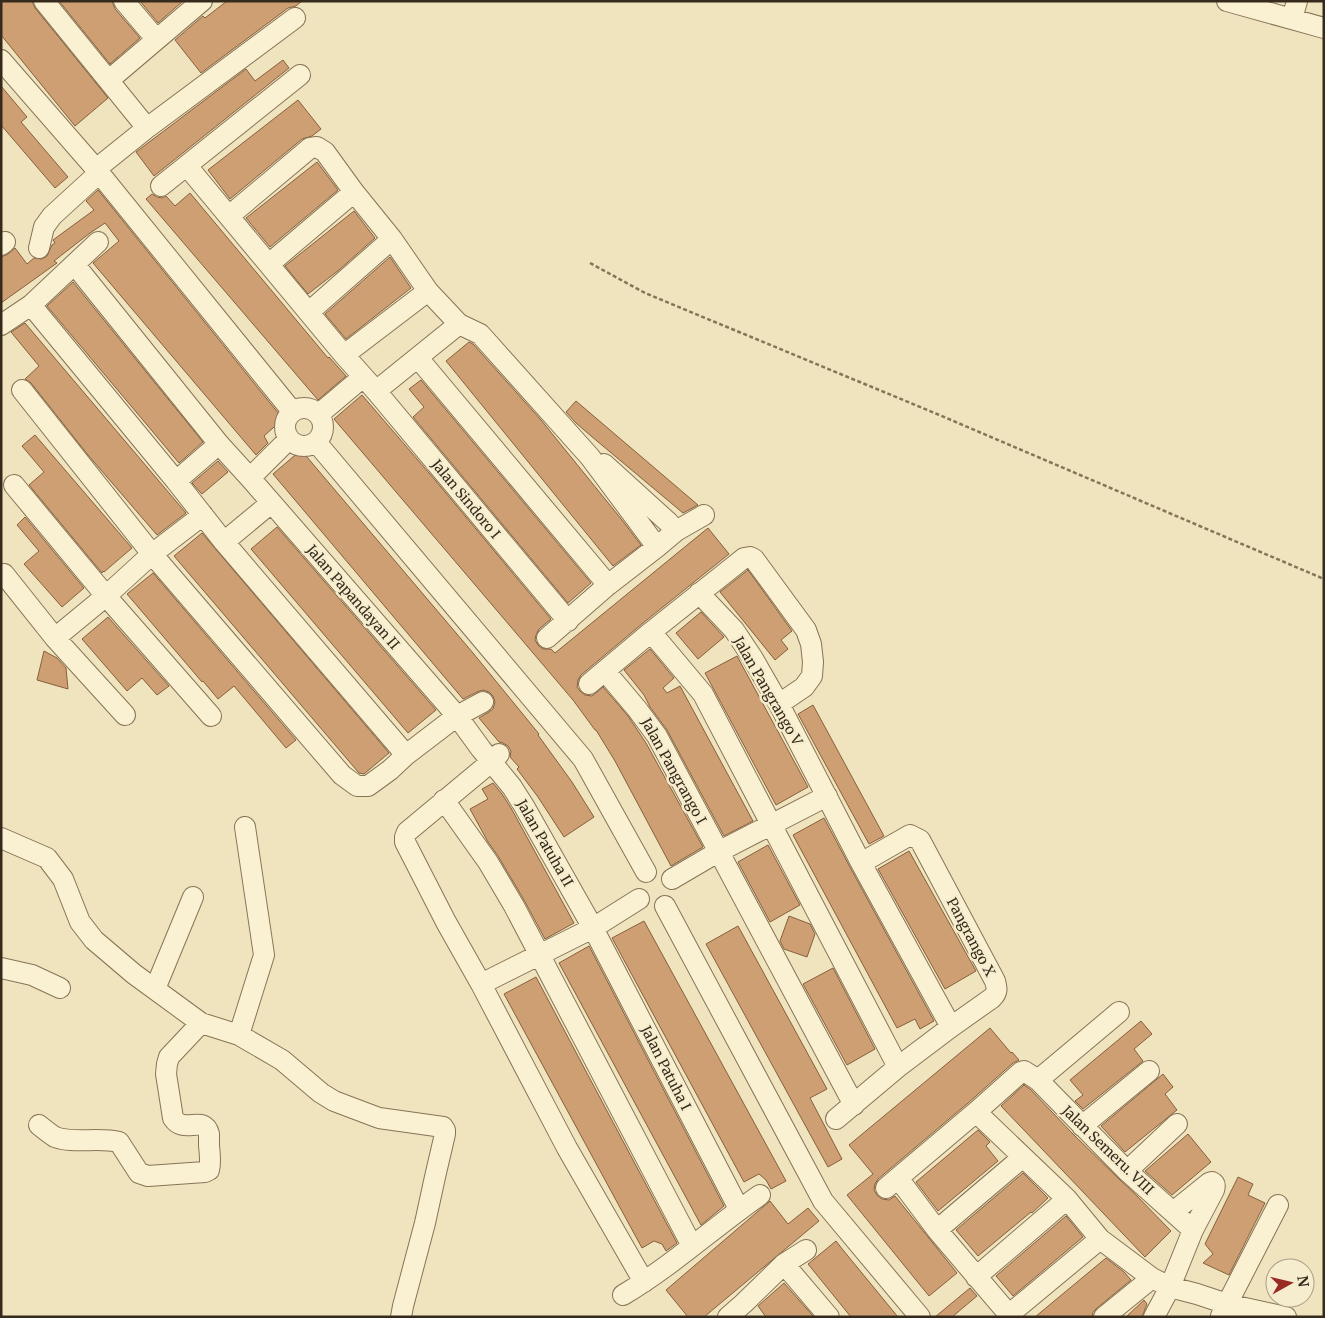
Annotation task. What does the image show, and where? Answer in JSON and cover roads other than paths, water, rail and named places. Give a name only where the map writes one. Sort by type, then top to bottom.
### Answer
[{"type":"street","points":[[44,1],[147,128]]},
{"type":"street","points":[[124,1],[156,40]]},
{"type":"street","points":[[109,80],[202,1]]},
{"type":"street","points":[[1237,3],[1294,10],[1324,28]]},
{"type":"street","points":[[39,248],[44,227],[52,216],[97,171],[147,128],[295,18]]},
{"type":"street","points":[[1,60],[97,171],[292,411]]},
{"type":"street","points":[[161,186],[300,75]]},
{"type":"street","points":[[228,216],[310,148],[317,147],[325,152],[428,291],[459,324],[480,334],[590,457],[657,547]]},
{"type":"street","name":"Jalan Sindoro I","points":[[187,166],[568,621]]},
{"type":"street","points":[[269,264],[354,192]]},
{"type":"street","points":[[309,312],[392,240]]},
{"type":"street","points":[[1,325],[31,305],[98,242]]},
{"type":"street","name":"Jalan Papandayan II","points":[[74,264],[219,444],[495,758]]},
{"type":"street","points":[[344,355],[428,291]]},
{"type":"street","points":[[31,305],[224,542],[406,755]]},
{"type":"street","points":[[319,414],[418,358],[459,324]]},
{"type":"street","points":[[418,358],[608,585]]},
{"type":"street","points":[[22,390],[152,554],[342,775],[357,786],[368,786],[457,716],[483,702]]},
{"type":"street","points":[[301,407],[311,408],[319,414],[323,424],[322,434],[316,442],[307,446],[297,445],[289,439],[285,430],[286,420],[292,411],[301,407]]},
{"type":"street","points":[[250,478],[289,439]]},
{"type":"street","points":[[316,442],[583,759],[646,872]]},
{"type":"street","points":[[176,481],[219,444]]},
{"type":"street","points":[[590,457],[614,472],[676,531]]},
{"type":"street","points":[[14,485],[106,596],[212,716]]},
{"type":"street","points":[[224,542],[271,503]]},
{"type":"street","points":[[547,638],[608,585],[676,531],[704,514]]},
{"type":"street","points":[[55,638],[106,596],[152,554],[203,515]]},
{"type":"street","points":[[779,704],[804,687],[812,676],[811,644],[806,630],[754,558],[744,558],[651,632],[703,694],[898,1067]]},
{"type":"street","points":[[4,574],[55,638],[125,715]]},
{"type":"street","name":"Jalan Pangrango V","points":[[699,593],[734,630],[752,657],[779,704],[862,864],[951,1027]]},
{"type":"street","name":"Jalan Pangrango I","points":[[651,632],[597,677],[637,709],[657,736],[854,1105]]},
{"type":"street","points":[[495,758],[407,832],[405,842],[567,1148],[644,1282]]},
{"type":"street","name":"Jalan Patuha II","points":[[495,758],[594,928]]},
{"type":"street","points":[[672,879],[718,852],[826,796]]},
{"type":"street","points":[[444,800],[488,862],[514,906],[692,1246]]},
{"type":"street","points":[[239,1035],[264,956],[245,827]]},
{"type":"street","name":"Pangrango X","points":[[836,1119],[898,1067],[992,998],[996,994],[997,988],[920,840],[910,835],[862,864]]},
{"type":"street","points":[[1,838],[47,858],[63,879],[80,922],[94,940],[134,974],[201,1023],[239,1035],[282,1060],[321,1093],[334,1101],[379,1118],[443,1127],[445,1130],[426,1222],[402,1306],[401,1317]]},
{"type":"street","points":[[655,870],[665,872],[672,879],[675,889],[673,899],[666,906],[656,909],[646,906],[639,899],[636,889],[639,880],[646,872],[655,870]]},
{"type":"street","points":[[156,989],[193,897]]},
{"type":"street","points":[[481,984],[594,928],[639,899]]},
{"type":"street","points":[[666,906],[823,1201],[920,1317]]},
{"type":"street","name":"Jalan Patuha I","points":[[594,928],[740,1209]]},
{"type":"street","points":[[1,968],[32,975],[60,988]]},
{"type":"street","points":[[1100,1239],[1008,1316],[937,1230],[892,1183],[1021,1072],[1031,1076],[1119,1012]]},
{"type":"street","points":[[39,1125],[54,1136],[70,1140],[92,1139],[119,1142],[139,1173],[148,1176],[205,1172],[209,1170],[208,1132],[204,1126],[198,1124],[182,1126],[176,1124],[173,1118],[166,1074],[169,1057],[201,1023]]},
{"type":"street","points":[[1082,1126],[1148,1071]]},
{"type":"street","name":"Jalan Semeru. VIII","points":[[1031,1076],[1127,1172],[1193,1230]]},
{"type":"street","points":[[976,1112],[1067,1199],[1100,1239],[1161,1283],[1197,1294],[1224,1311],[1286,1317]]},
{"type":"street","points":[[1127,1172],[1177,1124]]},
{"type":"street","points":[[937,1230],[1023,1157]]},
{"type":"street","points":[[1154,1317],[1161,1283],[1193,1230],[1214,1190],[1214,1183],[1209,1183],[1173,1212]]},
{"type":"street","points":[[623,1295],[644,1282],[760,1195]]},
{"type":"street","points":[[976,1277],[1067,1199]]},
{"type":"street","points":[[1224,1311],[1278,1205]]},
{"type":"street","points":[[728,1317],[749,1310],[784,1264],[806,1250]]},
{"type":"street","points":[[784,1264],[829,1317]]},
{"type":"street","points":[[1104,1317],[1161,1283]]}]
